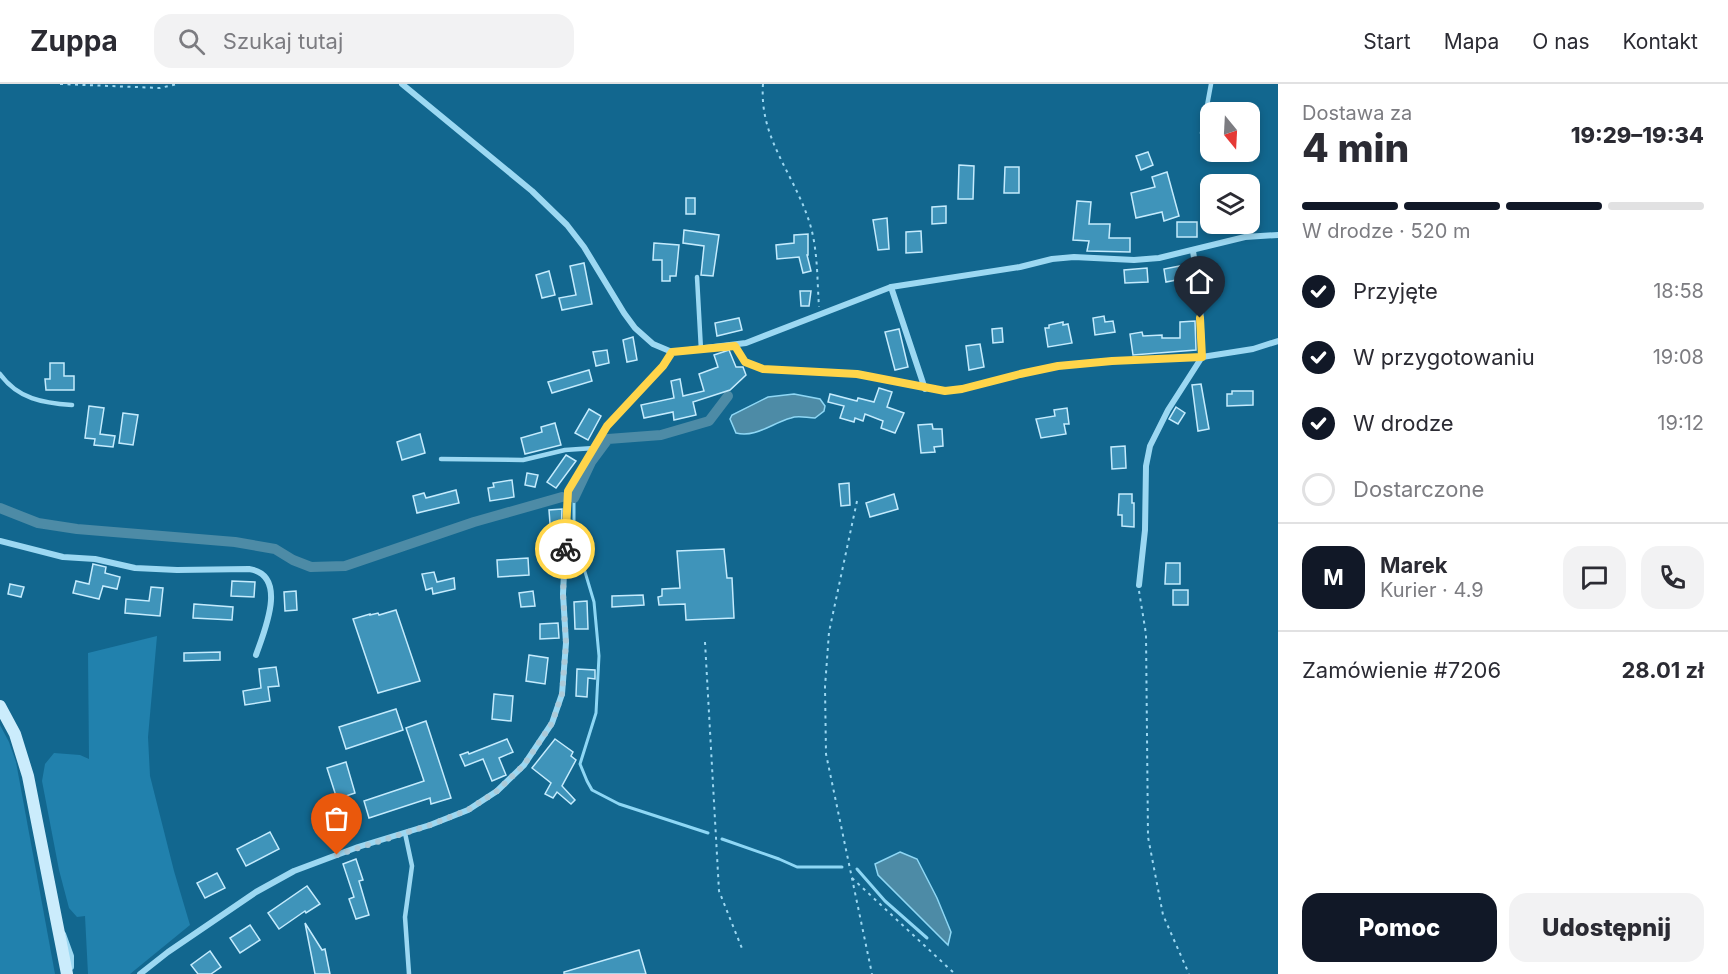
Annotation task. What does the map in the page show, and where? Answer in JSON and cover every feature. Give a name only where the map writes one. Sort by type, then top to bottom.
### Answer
[{"type":"main road","points":[[0,706],[15,734],[28,776],[69,974]]},
{"type":"street","points":[[402,84],[524,184],[567,225],[584,247],[635,328],[653,345],[672,352],[735,346],[891,287],[1020,267],[1052,259],[1159,258],[1193,251],[1217,242],[1278,235]]},
{"type":"street","points":[[1139,585],[1145,530],[1146,466],[1150,446],[1168,410],[1202,357],[1200,298],[1193,251]]},
{"type":"street","points":[[891,287],[925,388]]},
{"type":"street","points":[[735,346],[745,362],[763,369],[857,374],[945,391],[1067,365],[1202,357],[1253,349],[1278,341]]},
{"type":"street","points":[[140,974],[168,952],[256,892],[294,871],[468,810],[497,791],[524,765],[552,723],[562,694],[566,643],[563,594],[568,491],[607,426],[663,366],[672,352]]},
{"type":"street","points":[[0,541],[63,557],[95,560],[128,567],[258,571],[265,576],[270,585],[271,606],[256,655]]},
{"type":"lane","points":[[1208,102],[1211,84]]},
{"type":"lane","points":[[697,278],[701,350]]},
{"type":"lane","points":[[0,374],[11,386],[30,399],[50,404],[72,405]]},
{"type":"lane","points":[[441,459],[523,460],[565,450],[594,448]]},
{"type":"lane","points":[[405,833],[412,866],[405,917],[409,974]]},
{"type":"path","points":[[60,84],[160,88],[177,84]]},
{"type":"path","points":[[763,84],[762,97],[766,126],[781,162],[802,202],[811,227],[819,314]]},
{"type":"path","points":[[857,501],[829,632],[825,687],[826,754],[872,974]]},
{"type":"path","points":[[1139,585],[1146,634],[1148,837],[1163,915],[1189,974]]},
{"type":"path","points":[[705,642],[719,891],[743,951]]},
{"type":"path","points":[[852,878],[955,974]]},
{"type":"shaded area","points":[[794,394],[820,399],[825,406],[824,411],[815,418],[794,417],[757,432],[736,433],[730,419],[732,415],[768,397]]},
{"type":"shaded area","points":[[157,636],[148,737],[150,776],[190,925],[130,974],[88,974],[85,916],[77,917],[69,908],[59,870],[42,781],[45,764],[54,753],[80,755],[89,759],[88,653]]},
{"type":"shaded area","points":[[0,725],[16,762],[55,974],[0,974]]},
{"type":"shaded area","points":[[900,852],[917,859],[951,932],[948,945],[878,875],[875,864]]},
{"type":"building","points":[[1148,152],[1153,165],[1141,170],[1136,156]]},
{"type":"building","points":[[959,165],[974,166],[973,199],[958,199]]},
{"type":"building","points":[[1005,167],[1019,167],[1019,193],[1004,193]]},
{"type":"building","points":[[1167,172],[1179,216],[1164,221],[1162,212],[1136,218],[1131,193],[1155,187],[1152,177]]},
{"type":"building","points":[[686,198],[695,198],[695,214],[686,214]]},
{"type":"building","points":[[1077,201],[1091,202],[1089,224],[1110,224],[1109,238],[1130,238],[1130,252],[1087,251],[1089,241],[1073,240]]},
{"type":"building","points":[[946,206],[946,223],[932,224],[932,207]]},
{"type":"building","points":[[887,218],[889,249],[878,250],[873,220]]},
{"type":"building","points":[[1177,222],[1197,222],[1197,237],[1177,237]]},
{"type":"building","points":[[684,230],[719,235],[713,276],[701,275],[704,246],[683,243]]},
{"type":"building","points":[[921,231],[922,252],[906,253],[906,232]]},
{"type":"building","points":[[808,234],[807,255],[811,271],[803,273],[799,257],[777,259],[776,245],[794,243],[794,235]]},
{"type":"building","points":[[654,243],[679,245],[676,276],[670,276],[670,281],[662,281],[662,260],[653,260]]},
{"type":"building","points":[[584,263],[592,304],[562,310],[559,298],[576,295],[570,266]]},
{"type":"building","points":[[1190,264],[1192,277],[1166,282],[1164,269]]},
{"type":"building","points":[[1147,268],[1148,282],[1125,283],[1124,270]]},
{"type":"building","points":[[549,271],[555,295],[542,298],[536,275]]},
{"type":"building","points":[[800,291],[811,291],[809,306],[801,306]]},
{"type":"building","points":[[1104,316],[1105,322],[1113,321],[1115,332],[1095,335],[1093,318]]},
{"type":"building","points":[[739,318],[742,330],[717,336],[715,323]]},
{"type":"building","points":[[1195,321],[1196,350],[1133,355],[1130,334],[1142,332],[1143,336],[1162,335],[1162,338],[1180,338],[1180,322]]},
{"type":"building","points":[[1063,322],[1063,325],[1068,324],[1072,343],[1048,347],[1045,328]]},
{"type":"building","points":[[1002,328],[1003,342],[993,343],[992,329]]},
{"type":"building","points":[[899,329],[908,367],[895,370],[885,332]]},
{"type":"building","points":[[633,337],[637,360],[627,362],[623,340]]},
{"type":"building","points":[[980,344],[984,367],[969,370],[966,346]]},
{"type":"building","points":[[607,350],[609,363],[596,366],[593,352]]},
{"type":"building","points":[[729,350],[736,367],[743,367],[746,375],[730,390],[693,402],[696,415],[674,420],[673,412],[644,418],[641,405],[674,398],[671,381],[680,379],[683,396],[704,391],[699,374],[718,367],[714,355]]},
{"type":"building","points":[[50,363],[64,363],[64,376],[74,376],[74,390],[46,390],[45,379],[50,379]]},
{"type":"building","points":[[589,370],[592,381],[552,393],[548,382]]},
{"type":"building","points":[[1201,384],[1209,429],[1198,431],[1192,385]]},
{"type":"building","points":[[879,388],[892,392],[887,407],[904,413],[895,433],[881,428],[883,421],[865,414],[863,421],[855,418],[854,422],[840,418],[844,406],[828,402],[830,394],[857,401],[858,398],[874,402]]},
{"type":"building","points":[[1232,391],[1253,391],[1253,405],[1227,406],[1227,394],[1232,394]]},
{"type":"building","points":[[89,406],[104,408],[100,434],[115,436],[113,447],[94,445],[95,439],[85,438]]},
{"type":"building","points":[[1176,407],[1185,413],[1178,424],[1169,419]]},
{"type":"building","points":[[1067,408],[1069,424],[1064,424],[1066,434],[1041,438],[1036,419],[1055,416],[1054,410]]},
{"type":"building","points":[[589,409],[601,416],[588,440],[575,433]]},
{"type":"building","points":[[123,413],[138,415],[133,445],[119,443]]},
{"type":"building","points":[[555,423],[561,445],[525,454],[521,438],[542,432],[541,427]]},
{"type":"building","points":[[932,424],[933,429],[942,429],[943,446],[934,447],[935,452],[921,453],[918,425]]},
{"type":"building","points":[[420,434],[425,453],[402,460],[397,442]]},
{"type":"building","points":[[1125,446],[1126,468],[1112,469],[1111,447]]},
{"type":"building","points":[[566,455],[576,461],[556,488],[547,482]]},
{"type":"building","points":[[527,473],[538,475],[535,487],[525,485]]},
{"type":"building","points":[[512,480],[514,497],[490,501],[488,488],[494,487],[493,483]]},
{"type":"building","points":[[849,483],[850,505],[841,506],[839,484]]},
{"type":"building","points":[[456,490],[459,503],[417,513],[413,496],[424,493],[426,498]]},
{"type":"building","points":[[894,494],[898,509],[870,517],[866,503]]},
{"type":"building","points":[[1119,494],[1132,494],[1134,527],[1122,526],[1122,515],[1118,515]]},
{"type":"building","points":[[562,509],[561,537],[551,537],[549,510]]},
{"type":"building","points":[[724,549],[727,578],[732,578],[734,618],[686,620],[685,604],[659,605],[658,597],[662,596],[662,589],[680,588],[677,551]]},
{"type":"building","points":[[528,558],[529,575],[498,577],[497,560]]},
{"type":"building","points":[[1166,563],[1180,563],[1180,584],[1165,584]]},
{"type":"building","points":[[93,564],[106,567],[105,573],[120,577],[117,589],[103,586],[99,599],[73,593],[76,581],[89,584]]},
{"type":"building","points":[[434,572],[437,582],[454,578],[455,589],[433,594],[432,588],[426,590],[422,574]]},
{"type":"building","points":[[232,581],[255,582],[254,597],[231,596]]},
{"type":"building","points":[[10,584],[24,587],[21,597],[8,594]]},
{"type":"building","points":[[151,587],[163,588],[160,616],[125,613],[126,599],[149,601]]},
{"type":"building","points":[[1173,590],[1188,590],[1188,605],[1173,605]]},
{"type":"building","points":[[296,591],[297,610],[285,611],[284,592]]},
{"type":"building","points":[[533,591],[535,606],[521,607],[519,593]]},
{"type":"building","points":[[643,595],[644,605],[612,607],[612,596]]},
{"type":"building","points":[[587,601],[588,629],[575,629],[574,602]]},
{"type":"building","points":[[194,604],[233,607],[232,620],[193,618]]},
{"type":"building","points":[[396,610],[420,681],[378,693],[353,619]]},
{"type":"building","points":[[558,623],[559,638],[540,639],[540,624]]},
{"type":"building","points":[[220,652],[220,660],[184,661],[184,653]]},
{"type":"building","points":[[529,655],[548,658],[545,684],[526,681]]},
{"type":"building","points":[[276,667],[279,686],[268,687],[270,701],[245,705],[243,691],[261,688],[259,669]]},
{"type":"building","points":[[577,669],[595,670],[595,679],[588,678],[587,697],[576,696]]},
{"type":"building","points":[[494,694],[513,696],[511,721],[492,719]]},
{"type":"building","points":[[396,709],[403,730],[346,749],[339,727]]},
{"type":"building","points":[[426,721],[451,798],[431,804],[430,798],[369,818],[364,801],[424,781],[406,728]]},
{"type":"building","points":[[507,739],[513,752],[499,758],[506,775],[492,781],[483,759],[465,766],[460,755],[468,752],[469,754]]},
{"type":"building","points":[[555,739],[573,752],[571,756],[576,760],[562,786],[575,800],[571,804],[557,792],[553,798],[545,794],[551,783],[532,768]]},
{"type":"building","points":[[346,762],[355,793],[337,799],[327,768]]},
{"type":"building","points":[[270,832],[279,849],[246,866],[237,849]]},
{"type":"building","points":[[356,859],[363,880],[359,881],[369,915],[356,919],[349,899],[354,897],[343,864]]},
{"type":"building","points":[[217,873],[225,888],[205,898],[197,883]]},
{"type":"building","points":[[307,886],[320,904],[306,913],[305,911],[279,929],[268,913]]},
{"type":"building","points":[[305,923],[322,950],[325,949],[330,974],[315,974]]},
{"type":"building","points":[[250,925],[260,940],[240,953],[230,938]]},
{"type":"building","points":[[639,950],[646,974],[564,974],[564,972]]},
{"type":"building","points":[[210,951],[221,967],[211,974],[198,974],[191,965]]},
{"type":"waterway","points":[[574,498],[591,462],[608,439],[661,435],[709,421],[728,396]]},
{"type":"waterway","points":[[0,508],[38,523],[77,529],[235,542],[275,549],[311,567],[345,566],[474,522],[562,497]]},
{"type":"waterway","points":[[574,498],[574,535],[594,602],[599,656],[596,713],[580,764],[592,790],[619,804],[708,833]]},
{"type":"waterway","points":[[722,839],[797,867],[842,867]]},
{"type":"waterway","points":[[857,869],[885,901],[927,938]]},
{"type":"way so far","points":[[337,855],[430,825],[468,810],[497,791],[524,765],[552,723],[562,694],[566,643],[563,594],[565,549]]},
{"type":"route","points":[[565,549],[568,491],[607,426],[663,366],[672,352],[735,346],[745,362],[763,369],[857,374],[945,391],[1058,366],[1202,357],[1200,318]]}]
